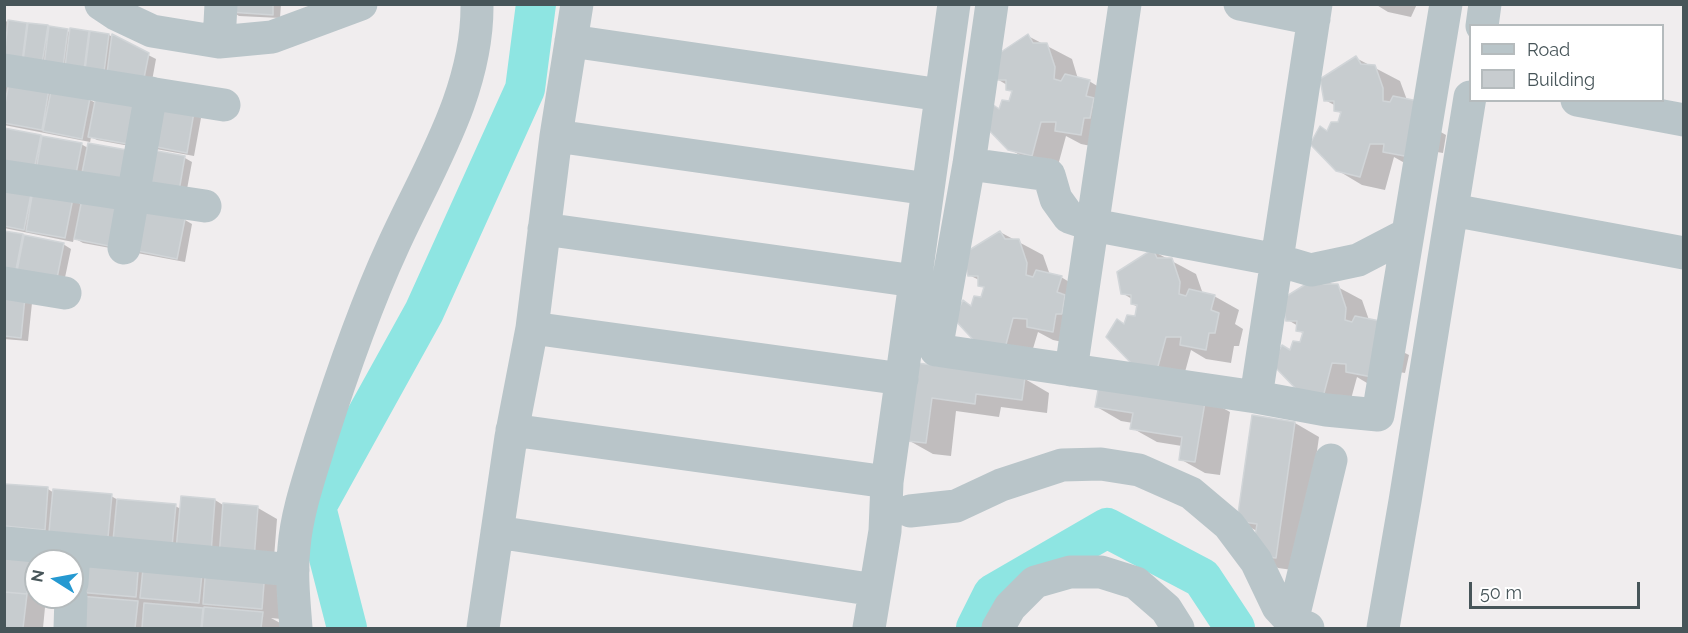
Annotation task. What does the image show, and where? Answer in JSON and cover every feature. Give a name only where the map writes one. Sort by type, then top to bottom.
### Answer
[{"type":"street","points":[[101,4],[152,31],[219,42],[272,37],[350,7]]},
{"type":"street","points":[[219,42],[221,4]]},
{"type":"street","points":[[296,628],[293,570],[301,504],[338,384],[392,248],[452,124],[470,61],[477,4]]},
{"type":"street","points":[[483,628],[512,430],[532,328],[556,136],[577,4]]},
{"type":"street","points":[[869,628],[885,531],[887,482],[954,4]]},
{"type":"street","points":[[992,4],[969,164],[936,350],[1256,397],[1326,410],[1378,415],[1446,4]]},
{"type":"street","points":[[1071,370],[1125,4]]},
{"type":"street","points":[[1240,4],[1315,12],[1256,397]]},
{"type":"street","points":[[1482,24],[1485,4]]},
{"type":"street","points":[[571,41],[941,95]]},
{"type":"street","points":[[4,70],[225,105]]},
{"type":"street","points":[[124,248],[151,93]]},
{"type":"street","points":[[1383,628],[1469,102]]},
{"type":"street","points":[[1588,102],[1683,120]]},
{"type":"street","points":[[556,136],[928,189]]},
{"type":"street","points":[[969,164],[1049,175],[1056,199],[1069,217],[1093,225],[1277,260],[1311,270],[1358,260],[1408,234]]},
{"type":"street","points":[[4,176],[205,206]]},
{"type":"street","points":[[1452,210],[1683,253]]},
{"type":"street","points":[[544,230],[915,281]]},
{"type":"street","points":[[4,283],[65,293]]},
{"type":"street","points":[[532,328],[902,379]]},
{"type":"street","points":[[512,430],[887,482]]},
{"type":"street","points":[[909,512],[956,506],[1001,485],[1062,465],[1101,464],[1138,470],[1191,493],[1229,525],[1256,561],[1278,607],[1300,625],[1331,460]]},
{"type":"street","points":[[497,532],[875,590]]},
{"type":"street","points":[[4,543],[64,549]]},
{"type":"street","points":[[84,551],[293,570]]},
{"type":"street","points":[[998,628],[1011,607],[1035,582],[1070,572],[1101,572],[1136,584],[1166,609],[1178,628]]},
{"type":"street","points":[[70,628],[71,609]]},
{"type":"building","points":[[230,4],[273,4],[273,15],[229,12]]},
{"type":"building","points":[[8,20],[27,23],[22,62],[4,60]]},
{"type":"building","points":[[28,23],[48,25],[42,64],[23,61]]},
{"type":"building","points":[[49,26],[68,29],[63,67],[44,65]]},
{"type":"building","points":[[70,28],[89,31],[84,70],[65,67]]},
{"type":"building","points":[[90,31],[109,34],[104,72],[85,70]]},
{"type":"building","points":[[112,34],[149,53],[144,78],[107,73]]},
{"type":"building","points":[[1028,34],[1033,43],[1047,43],[1055,67],[1054,79],[1061,81],[1065,74],[1090,80],[1086,96],[1094,98],[1090,118],[1084,118],[1081,135],[1055,131],[1056,122],[1041,122],[1032,156],[1008,150],[982,123],[992,104],[999,109],[1002,100],[1009,101],[1012,91],[1006,90],[1006,80],[996,80],[992,58]]},
{"type":"building","points":[[1356,56],[1361,64],[1375,65],[1383,88],[1383,101],[1390,102],[1393,96],[1418,101],[1410,157],[1383,152],[1384,144],[1370,144],[1360,177],[1336,171],[1310,144],[1320,126],[1327,131],[1331,122],[1338,122],[1341,112],[1334,111],[1334,101],[1324,101],[1320,79]]},
{"type":"building","points":[[9,82],[49,89],[42,130],[4,123]]},
{"type":"building","points":[[51,91],[90,98],[82,139],[43,131]]},
{"type":"building","points":[[96,96],[135,103],[128,144],[88,137]]},
{"type":"building","points":[[155,104],[194,112],[187,153],[147,145]]},
{"type":"building","points":[[4,128],[41,135],[33,175],[4,170]]},
{"type":"building","points":[[42,136],[82,143],[74,184],[35,176]]},
{"type":"building","points":[[88,143],[127,150],[120,191],[80,183]]},
{"type":"building","points":[[146,149],[185,156],[178,197],[138,189]]},
{"type":"building","points":[[4,184],[32,189],[24,230],[4,226]]},
{"type":"building","points":[[33,190],[73,198],[65,238],[26,231]]},
{"type":"building","points":[[82,199],[122,207],[114,247],[74,239]]},
{"type":"building","points":[[137,209],[185,219],[177,259],[128,249]]},
{"type":"building","points":[[4,231],[23,234],[15,275],[4,273]]},
{"type":"building","points":[[1000,231],[1005,239],[1019,239],[1027,263],[1026,275],[1033,277],[1036,270],[1062,276],[1057,292],[1065,295],[1062,314],[1056,314],[1053,332],[1027,327],[1027,319],[1013,318],[1004,352],[979,346],[954,319],[963,300],[971,306],[974,296],[981,297],[984,287],[978,286],[978,276],[968,276],[963,254]]},
{"type":"building","points":[[24,235],[64,243],[56,283],[16,276]]},
{"type":"building","points":[[1153,249],[1157,258],[1172,258],[1180,282],[1179,294],[1186,296],[1189,289],[1215,295],[1211,310],[1219,313],[1215,333],[1209,333],[1206,350],[1180,345],[1181,337],[1166,337],[1157,370],[1132,364],[1106,337],[1117,319],[1124,324],[1127,315],[1135,316],[1137,305],[1131,304],[1131,295],[1121,294],[1117,272]]},
{"type":"building","points":[[1319,276],[1323,284],[1338,284],[1346,308],[1345,320],[1352,322],[1355,316],[1380,321],[1372,377],[1346,372],[1346,364],[1332,363],[1323,397],[1298,391],[1272,364],[1282,345],[1290,350],[1293,341],[1300,342],[1303,332],[1296,331],[1297,321],[1286,321],[1282,299]]},
{"type":"building","points":[[4,295],[25,297],[21,338],[4,336]]},
{"type":"building","points":[[917,363],[1025,377],[1022,400],[976,394],[975,404],[932,398],[926,443],[907,441]]},
{"type":"building","points":[[1100,379],[1206,396],[1195,462],[1179,460],[1182,437],[1130,429],[1133,413],[1095,407]]},
{"type":"building","points":[[1252,415],[1295,422],[1276,558],[1252,555],[1257,524],[1237,521]]},
{"type":"building","points":[[4,484],[48,487],[45,530],[4,526]]},
{"type":"building","points":[[53,489],[112,494],[108,537],[49,532]]},
{"type":"building","points":[[181,496],[215,499],[211,553],[176,550]]},
{"type":"building","points":[[117,499],[176,504],[172,547],[113,541]]},
{"type":"building","points":[[223,503],[258,506],[254,560],[219,558]]},
{"type":"building","points":[[4,549],[24,550],[24,594],[4,592]]},
{"type":"building","points":[[84,554],[139,559],[136,597],[84,593]]},
{"type":"building","points":[[144,559],[203,564],[199,603],[140,598]]},
{"type":"building","points":[[206,565],[265,570],[262,609],[203,604]]},
{"type":"building","points":[[4,592],[24,594],[23,628],[4,628]]},
{"type":"building","points":[[84,596],[138,601],[135,628],[76,628],[78,609],[84,609]]},
{"type":"building","points":[[144,603],[203,608],[201,628],[142,628]]},
{"type":"building","points":[[204,607],[263,612],[261,628],[202,628]]},
{"type":"waterway","points":[[347,628],[316,507],[424,312],[525,89],[536,4]]},
{"type":"waterway","points":[[976,628],[993,594],[1107,528],[1202,578],[1235,628]]}]
